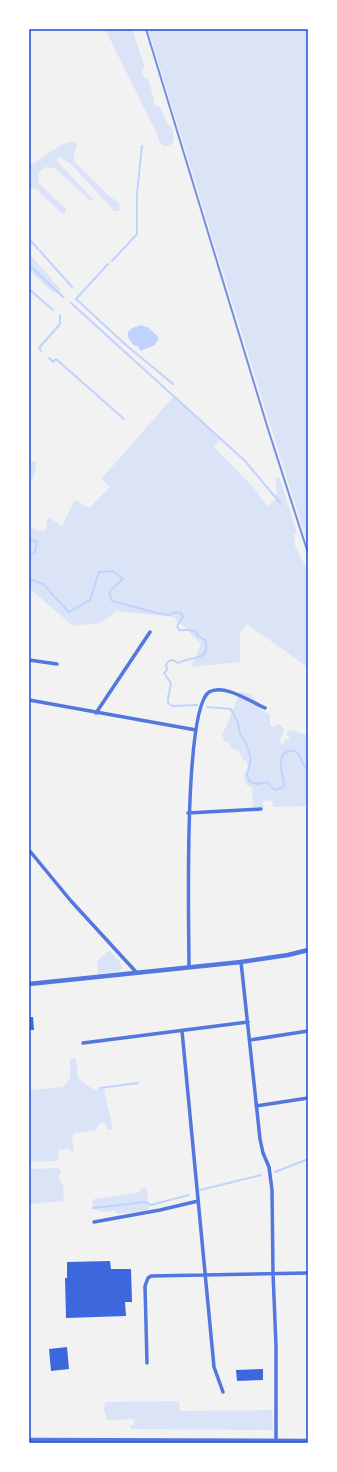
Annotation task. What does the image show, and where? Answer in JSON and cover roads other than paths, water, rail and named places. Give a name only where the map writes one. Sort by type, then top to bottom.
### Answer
[{"type":"street","points":[[96,713],[150,632]]},
{"type":"street","points":[[29,660],[57,664]]},
{"type":"street","points":[[189,967],[188,813],[196,730],[203,701],[209,692],[214,690],[226,690],[265,708]]},
{"type":"street","points":[[29,700],[196,730]]},
{"type":"street","points":[[188,813],[261,809]]},
{"type":"street","points":[[29,850],[71,901],[136,973]]},
{"type":"street","points":[[29,984],[241,962],[288,955],[308,950]]},
{"type":"street","points":[[241,962],[260,1138],[263,1153],[269,1167],[272,1190],[276,1346],[276,1441]]},
{"type":"street","points":[[83,1043],[248,1022]]},
{"type":"street","points":[[182,1031],[214,1367],[223,1392]]},
{"type":"street","points":[[250,1040],[308,1031]]},
{"type":"street","points":[[256,1106],[308,1098]]},
{"type":"street","points":[[94,1222],[160,1210],[198,1201]]},
{"type":"street","points":[[147,1363],[145,1286],[148,1278],[154,1275],[308,1273]]},
{"type":"street","points":[[29,1440],[62,1442],[308,1441]]},
{"type":"water","points":[[141,325],[149,328],[159,338],[155,345],[140,351],[139,347],[133,345],[128,337],[128,332]]},
{"type":"waterway","points":[[112,261],[137,234],[137,193],[142,146]]},
{"type":"waterway","points":[[29,239],[38,249]]},
{"type":"waterway","points":[[40,251],[72,287]]},
{"type":"waterway","points":[[108,264],[76,299],[126,345],[173,384]]},
{"type":"waterway","points":[[29,265],[63,297]]},
{"type":"waterway","points":[[29,289],[53,310]]},
{"type":"waterway","points":[[71,303],[245,461],[281,504]]},
{"type":"waterway","points":[[41,351],[39,348],[60,324],[60,315]]},
{"type":"waterway","points":[[49,358],[53,362],[56,359],[124,419]]},
{"type":"waterway","points":[[29,540],[37,541],[35,552],[29,557]]},
{"type":"waterway","points":[[29,579],[43,584],[69,612],[90,600],[99,572],[113,571],[123,579],[109,592],[112,601],[157,613],[169,615],[176,612],[181,613],[183,617],[178,625],[179,630],[190,630],[196,632],[198,636],[205,640],[206,647],[203,655],[199,657],[178,663],[173,660],[169,661],[166,665],[167,670],[164,673],[171,683],[168,703],[173,706],[197,705]]},
{"type":"waterway","points":[[207,707],[231,709],[238,723],[240,734],[245,741],[250,755],[251,759],[247,775],[250,782],[257,784],[267,782],[276,790],[283,787],[284,784],[281,762],[284,754],[288,751],[295,751],[301,758],[308,771]]},
{"type":"waterway","points":[[100,1088],[138,1083]]},
{"type":"waterway","points":[[275,1172],[308,1159]]},
{"type":"waterway","points":[[200,1190],[261,1175]]},
{"type":"waterway","points":[[93,1208],[145,1202],[151,1205],[189,1195]]},
{"type":"railway","points":[[146,29],[268,429],[308,553]]}]
